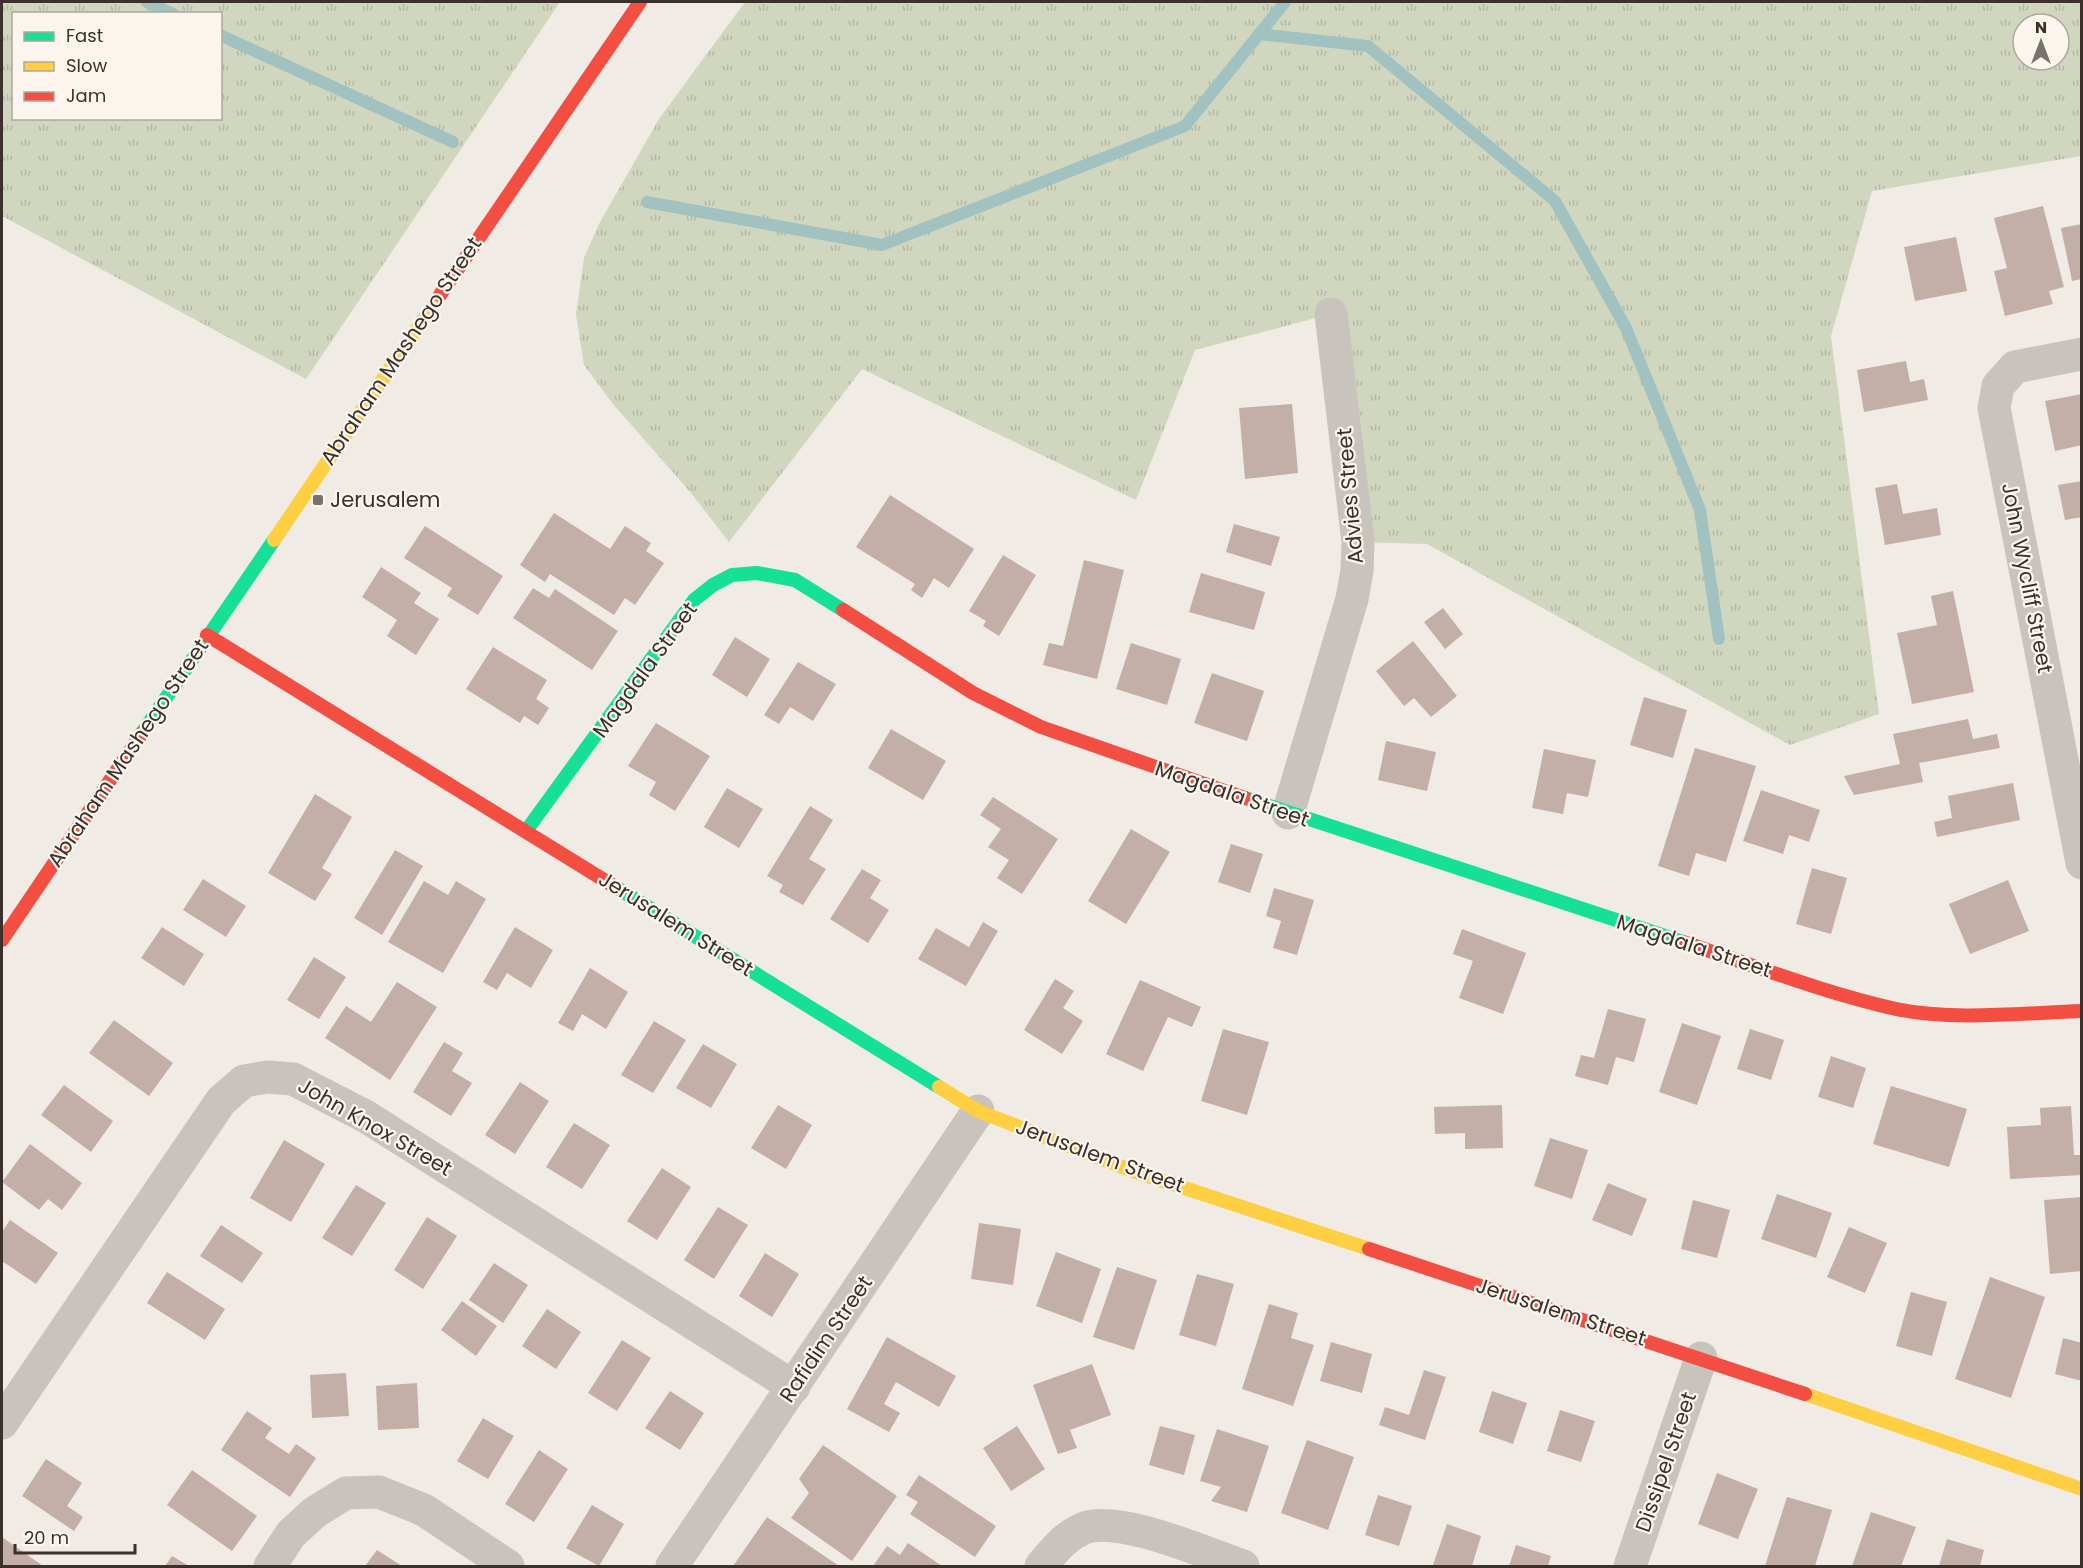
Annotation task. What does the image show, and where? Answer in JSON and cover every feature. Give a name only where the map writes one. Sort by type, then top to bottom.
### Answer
[{"type":"street","name":"Abraham Mashego Street","points":[[2,940],[639,2]]},
{"type":"street","name":"Advies Street","points":[[1288,813],[1352,599],[1357,570],[1358,542],[1331,314]]},
{"type":"street","name":"John Wycliff Street","points":[[2082,354],[2015,367],[1998,386],[1994,408],[2082,863]]},
{"type":"street","name":"Magdala Street","points":[[526,831],[694,600],[713,585],[732,575],[757,573],[795,580],[974,693],[1041,727],[1288,813],[1827,989],[1897,1009],[1949,1015],[2082,1011]]},
{"type":"street","name":"Jerusalem Street","points":[[207,635],[978,1111],[1133,1171],[1701,1358],[2082,1489]]},
{"type":"street","name":"John Knox Street","points":[[2,1423],[221,1101],[244,1081],[268,1077],[293,1079],[365,1116],[794,1387]]},
{"type":"street","name":"Rafidim Street","points":[[672,1566],[978,1111]]},
{"type":"street","name":"Dissipel Street","points":[[1630,1566],[1701,1358]]},
{"type":"street","points":[[270,1566],[291,1534],[315,1512],[346,1493],[379,1492],[424,1510],[507,1566]]},
{"type":"street","points":[[1041,1566],[1065,1538],[1085,1528],[1110,1526],[1149,1533],[1243,1566]]},
{"type":"green space","points":[[2,2],[560,2],[306,379],[2,216]]},
{"type":"green space","points":[[745,2],[2081,2],[2081,156],[1872,191],[1831,336],[1879,714],[1790,745],[1427,544],[1358,542],[1331,314],[1195,350],[1136,500],[862,369],[729,542],[691,493],[613,404],[584,365],[576,314],[584,258],[600,222],[659,119]]},
{"type":"building","points":[[2043,206],[2064,287],[2049,291],[2053,304],[2005,316],[1994,271],[2007,268],[1994,218]]},
{"type":"building","points":[[2082,224],[2082,279],[2072,281],[2061,228]]},
{"type":"building","points":[[1956,237],[1967,291],[1915,301],[1904,247]]},
{"type":"building","points":[[1906,361],[1910,382],[1924,379],[1928,400],[1864,412],[1857,370]]},
{"type":"building","points":[[2082,394],[2082,445],[2055,451],[2045,401]]},
{"type":"building","points":[[1292,404],[1298,473],[1245,479],[1239,408]]},
{"type":"building","points":[[2082,481],[2082,517],[2065,520],[2058,485]]},
{"type":"building","points":[[1897,484],[1903,514],[1937,508],[1941,535],[1885,545],[1875,488]]},
{"type":"building","points":[[890,495],[974,549],[949,588],[934,578],[922,598],[911,590],[915,584],[856,547]]},
{"type":"building","points":[[554,513],[610,549],[625,526],[651,543],[646,551],[664,563],[635,605],[625,598],[614,615],[550,574],[545,582],[520,565]]},
{"type":"building","points":[[1234,524],[1280,537],[1271,566],[1226,552]]},
{"type":"building","points":[[425,526],[503,576],[478,615],[447,596],[452,588],[404,558]]},
{"type":"building","points":[[1003,555],[1036,575],[999,636],[983,626],[986,621],[969,611]]},
{"type":"building","points":[[1084,560],[1124,570],[1097,679],[1043,665],[1049,643],[1063,646]]},
{"type":"building","points":[[381,567],[421,593],[414,603],[439,619],[416,655],[387,636],[397,620],[362,597]]},
{"type":"building","points":[[1201,573],[1265,592],[1254,630],[1189,612]]},
{"type":"building","points":[[533,588],[549,598],[555,589],[618,631],[592,670],[513,618]]},
{"type":"building","points":[[1953,591],[1974,692],[1912,704],[1897,633],[1937,625],[1931,596]]},
{"type":"building","points":[[1443,608],[1463,634],[1445,649],[1424,622]]},
{"type":"building","points":[[735,637],[770,659],[747,697],[712,675]]},
{"type":"building","points":[[1413,641],[1457,696],[1431,717],[1414,698],[1404,706],[1376,671]]},
{"type":"building","points":[[1131,643],[1181,659],[1167,705],[1116,689]]},
{"type":"building","points":[[493,647],[547,680],[536,699],[549,708],[538,725],[524,716],[520,723],[466,689]]},
{"type":"building","points":[[798,662],[836,684],[813,721],[790,707],[779,724],[764,715]]},
{"type":"building","points":[[1212,673],[1264,691],[1247,741],[1194,723]]},
{"type":"building","points":[[1644,697],[1687,710],[1673,758],[1630,745]]},
{"type":"building","points":[[1968,719],[1973,739],[1997,734],[2000,748],[1919,763],[1923,782],[1854,795],[1844,776],[1900,764],[1893,734]]},
{"type":"building","points":[[656,723],[710,756],[675,811],[649,795],[656,782],[628,766]]},
{"type":"building","points":[[891,729],[946,761],[923,800],[868,768]]},
{"type":"building","points":[[1386,741],[1436,752],[1427,791],[1378,780]]},
{"type":"building","points":[[1695,748],[1756,766],[1726,862],[1696,853],[1689,876],[1658,866]]},
{"type":"building","points":[[1544,749],[1596,760],[1588,797],[1567,793],[1563,814],[1532,808]]},
{"type":"building","points":[[2013,783],[2020,820],[1937,837],[1934,822],[1952,818],[1948,796]]},
{"type":"building","points":[[727,788],[763,809],[739,848],[704,827]]},
{"type":"building","points":[[1761,790],[1820,810],[1809,842],[1789,835],[1783,854],[1743,841]]},
{"type":"building","points":[[315,794],[352,817],[322,868],[332,874],[315,901],[268,873]]},
{"type":"building","points":[[993,797],[1058,839],[1022,894],[997,878],[1009,860],[988,847],[1001,829],[980,815]]},
{"type":"building","points":[[810,806],[833,820],[809,859],[826,869],[803,905],[779,892],[783,885],[767,876]]},
{"type":"building","points":[[1131,829],[1170,852],[1126,924],[1088,901]]},
{"type":"building","points":[[1231,844],[1263,854],[1250,893],[1218,882]]},
{"type":"building","points":[[395,850],[423,866],[382,935],[354,918]]},
{"type":"building","points":[[1812,868],[1847,878],[1831,934],[1796,924]]},
{"type":"building","points":[[862,869],[881,880],[870,898],[889,910],[868,943],[830,919]]},
{"type":"building","points":[[203,879],[246,906],[226,937],[183,910]]},
{"type":"building","points":[[2008,880],[2029,931],[1970,954],[1949,904]]},
{"type":"building","points":[[424,881],[448,895],[456,881],[486,899],[443,973],[388,942]]},
{"type":"building","points":[[1274,888],[1314,900],[1297,955],[1273,948],[1281,921],[1266,916]]},
{"type":"building","points":[[983,922],[998,931],[966,986],[918,959],[936,928],[969,947]]},
{"type":"building","points":[[162,927],[204,954],[184,986],[141,958]]},
{"type":"building","points":[[515,927],[553,950],[531,988],[507,973],[497,990],[483,982]]},
{"type":"building","points":[[1462,929],[1526,953],[1503,1014],[1459,998],[1473,961],[1453,954]]},
{"type":"building","points":[[314,957],[346,977],[319,1019],[287,1000]]},
{"type":"building","points":[[590,968],[628,992],[606,1029],[582,1014],[573,1031],[558,1023]]},
{"type":"building","points":[[1055,979],[1074,991],[1063,1008],[1083,1021],[1062,1054],[1024,1030]]},
{"type":"building","points":[[1140,980],[1201,1007],[1192,1027],[1168,1017],[1143,1071],[1106,1054]]},
{"type":"building","points":[[397,982],[437,1007],[390,1080],[325,1038],[346,1006],[371,1022]]},
{"type":"building","points":[[1608,1009],[1646,1019],[1634,1062],[1616,1057],[1608,1085],[1575,1076],[1581,1055],[1594,1058]]},
{"type":"building","points":[[114,1020],[173,1063],[149,1096],[89,1053]]},
{"type":"building","points":[[654,1021],[686,1040],[653,1093],[621,1075]]},
{"type":"building","points":[[1682,1023],[1721,1036],[1697,1105],[1659,1092]]},
{"type":"building","points":[[1223,1029],[1269,1042],[1247,1115],[1201,1101]]},
{"type":"building","points":[[1750,1029],[1784,1040],[1771,1080],[1737,1069]]},
{"type":"building","points":[[444,1042],[463,1053],[452,1071],[472,1083],[451,1116],[413,1092]]},
{"type":"building","points":[[703,1044],[737,1064],[711,1108],[676,1088]]},
{"type":"building","points":[[1831,1056],[1866,1068],[1853,1108],[1818,1097]]},
{"type":"building","points":[[520,1082],[549,1101],[515,1154],[485,1135]]},
{"type":"building","points":[[64,1085],[113,1121],[91,1152],[41,1115]]},
{"type":"building","points":[[1891,1086],[1967,1109],[1949,1167],[1873,1144]]},
{"type":"building","points":[[778,1105],[812,1125],[786,1169],[751,1148]]},
{"type":"building","points":[[1502,1105],[1503,1148],[1465,1149],[1465,1133],[1435,1134],[1434,1107]]},
{"type":"building","points":[[2071,1106],[2074,1155],[2082,1155],[2082,1175],[2010,1179],[2007,1127],[2041,1125],[2040,1108]]},
{"type":"building","points":[[574,1123],[610,1145],[582,1189],[546,1167]]},
{"type":"building","points":[[1550,1138],[1588,1150],[1572,1199],[1534,1186]]},
{"type":"building","points":[[284,1140],[325,1164],[291,1222],[250,1198]]},
{"type":"building","points":[[30,1144],[82,1183],[62,1210],[48,1199],[39,1210],[2,1182]]},
{"type":"building","points":[[662,1168],[691,1187],[657,1240],[627,1221]]},
{"type":"building","points":[[1608,1183],[1647,1199],[1632,1236],[1592,1220]]},
{"type":"building","points":[[356,1185],[386,1203],[352,1256],[322,1238]]},
{"type":"building","points":[[1777,1194],[1832,1213],[1816,1258],[1761,1239]]},
{"type":"building","points":[[2082,1197],[2082,1271],[2050,1274],[2044,1200]]},
{"type":"building","points":[[1693,1200],[1730,1210],[1717,1258],[1681,1249]]},
{"type":"building","points":[[718,1207],[748,1225],[714,1279],[684,1260]]},
{"type":"building","points":[[427,1217],[457,1236],[423,1289],[394,1270]]},
{"type":"building","points":[[10,1220],[58,1253],[36,1284],[2,1261],[2,1232]]},
{"type":"building","points":[[979,1223],[1021,1229],[1013,1285],[971,1279]]},
{"type":"building","points":[[221,1225],[263,1253],[242,1283],[200,1256]]},
{"type":"building","points":[[1849,1227],[1887,1243],[1865,1293],[1827,1277]]},
{"type":"building","points":[[1056,1252],[1101,1269],[1082,1323],[1036,1306]]},
{"type":"building","points":[[765,1253],[799,1274],[772,1317],[739,1296]]},
{"type":"building","points":[[494,1263],[528,1285],[503,1323],[469,1300]]},
{"type":"building","points":[[1117,1267],[1157,1280],[1134,1350],[1093,1337]]},
{"type":"building","points":[[167,1272],[225,1309],[205,1340],[147,1303]]},
{"type":"building","points":[[1197,1274],[1234,1284],[1216,1346],[1179,1335]]},
{"type":"building","points":[[1990,1277],[2045,1297],[2011,1398],[1955,1379]]},
{"type":"building","points":[[1911,1292],[1947,1302],[1932,1356],[1896,1346]]},
{"type":"building","points":[[462,1301],[497,1326],[476,1356],[441,1330]]},
{"type":"building","points":[[1269,1304],[1298,1313],[1291,1338],[1314,1345],[1293,1406],[1242,1389]]},
{"type":"building","points":[[547,1309],[581,1332],[556,1369],[522,1346]]},
{"type":"building","points":[[887,1337],[956,1376],[939,1407],[896,1382],[884,1404],[900,1413],[889,1432],[847,1409]]},
{"type":"building","points":[[2063,1338],[2082,1343],[2082,1381],[2055,1374]]},
{"type":"building","points":[[622,1340],[651,1358],[617,1411],[588,1393]]},
{"type":"building","points":[[1331,1342],[1372,1354],[1362,1393],[1320,1381]]},
{"type":"building","points":[[1092,1364],[1111,1415],[1070,1430],[1077,1448],[1058,1454],[1033,1385]]},
{"type":"building","points":[[1424,1370],[1446,1377],[1425,1440],[1379,1425],[1385,1407],[1409,1415]]},
{"type":"building","points":[[346,1373],[349,1416],[312,1418],[310,1375]]},
{"type":"building","points":[[417,1383],[419,1428],[378,1430],[376,1386]]},
{"type":"building","points":[[670,1391],[704,1413],[680,1450],[645,1428]]},
{"type":"building","points":[[1492,1391],[1527,1403],[1513,1444],[1479,1432]]},
{"type":"building","points":[[1560,1410],[1595,1421],[1581,1462],[1547,1451]]},
{"type":"building","points":[[247,1411],[272,1428],[265,1438],[289,1454],[296,1444],[316,1458],[290,1497],[221,1450]]},
{"type":"building","points":[[483,1418],[514,1436],[488,1479],[457,1461]]},
{"type":"building","points":[[1017,1426],[1045,1469],[1011,1491],[983,1448]]},
{"type":"building","points":[[1160,1426],[1195,1435],[1184,1475],[1149,1465]]},
{"type":"building","points":[[1217,1429],[1269,1446],[1247,1512],[1211,1501],[1221,1487],[1200,1481]]},
{"type":"building","points":[[1307,1440],[1354,1457],[1328,1530],[1281,1513]]},
{"type":"building","points":[[823,1445],[897,1496],[852,1561],[791,1518],[809,1493],[799,1479]]},
{"type":"building","points":[[539,1450],[568,1469],[534,1522],[505,1504]]},
{"type":"building","points":[[46,1459],[82,1483],[67,1506],[83,1517],[74,1531],[22,1496]]},
{"type":"building","points":[[192,1470],[257,1516],[232,1551],[167,1505]]},
{"type":"building","points":[[1717,1473],[1758,1489],[1738,1539],[1698,1524]]},
{"type":"building","points":[[919,1475],[996,1526],[975,1557],[910,1514],[918,1502],[906,1495]]},
{"type":"building","points":[[1378,1495],[1412,1506],[1399,1546],[1365,1535]]},
{"type":"building","points":[[1787,1497],[1832,1510],[1815,1566],[1765,1566]]},
{"type":"building","points":[[592,1505],[624,1524],[599,1566],[566,1548]]},
{"type":"building","points":[[1871,1512],[1916,1527],[1901,1566],[1852,1566]]},
{"type":"building","points":[[767,1517],[839,1566],[733,1566]]},
{"type":"building","points":[[1447,1524],[1481,1536],[1472,1566],[1433,1565]]},
{"type":"building","points":[[2,1537],[43,1566],[2,1566]]},
{"type":"building","points":[[1947,1539],[1984,1550],[1980,1566],[1939,1566]]},
{"type":"building","points":[[908,1543],[942,1566],[873,1566],[887,1546],[900,1555]]},
{"type":"building","points":[[1516,1545],[1551,1556],[1548,1566],[1509,1566]]},
{"type":"building","points":[[377,1550],[402,1566],[365,1566]]},
{"type":"building","points":[[172,1556],[189,1566],[165,1566]]},
{"type":"waterway","points":[[147,2],[169,12]]},
{"type":"waterway","points":[[647,202],[882,245],[1185,126],[1285,2]]},
{"type":"waterway","points":[[1259,34],[1368,46],[1555,201],[1626,328],[1700,510],[1719,639]]},
{"type":"waterway","points":[[222,36],[453,142]]},
{"type":"traffic: fast","points":[[142,733],[274,540]]},
{"type":"traffic: fast","points":[[526,831],[694,600],[713,585],[732,575],[757,573],[795,580],[843,610]]},
{"type":"traffic: fast","points":[[1245,798],[1683,942]]},
{"type":"traffic: fast","points":[[617,888],[939,1087]]},
{"type":"traffic: slow","points":[[274,540],[440,295]]},
{"type":"traffic: slow","points":[[939,1087],[978,1111],[1133,1171],[1369,1249]]},
{"type":"traffic: slow","points":[[1805,1394],[2082,1489]]},
{"type":"traffic: jam","points":[[440,295],[640,2]]},
{"type":"traffic: jam","points":[[843,610],[973,693],[1041,727],[1245,798]]},
{"type":"traffic: jam","points":[[207,635],[617,888]]},
{"type":"traffic: jam","points":[[2,940],[142,733]]},
{"type":"traffic: jam","points":[[1683,942],[1815,987],[1918,1013],[1965,1015],[2082,1011]]},
{"type":"traffic: jam","points":[[1369,1249],[1805,1394]]},
{"type":"place","name":"Jerusalem","points":[[318,500]]}]
